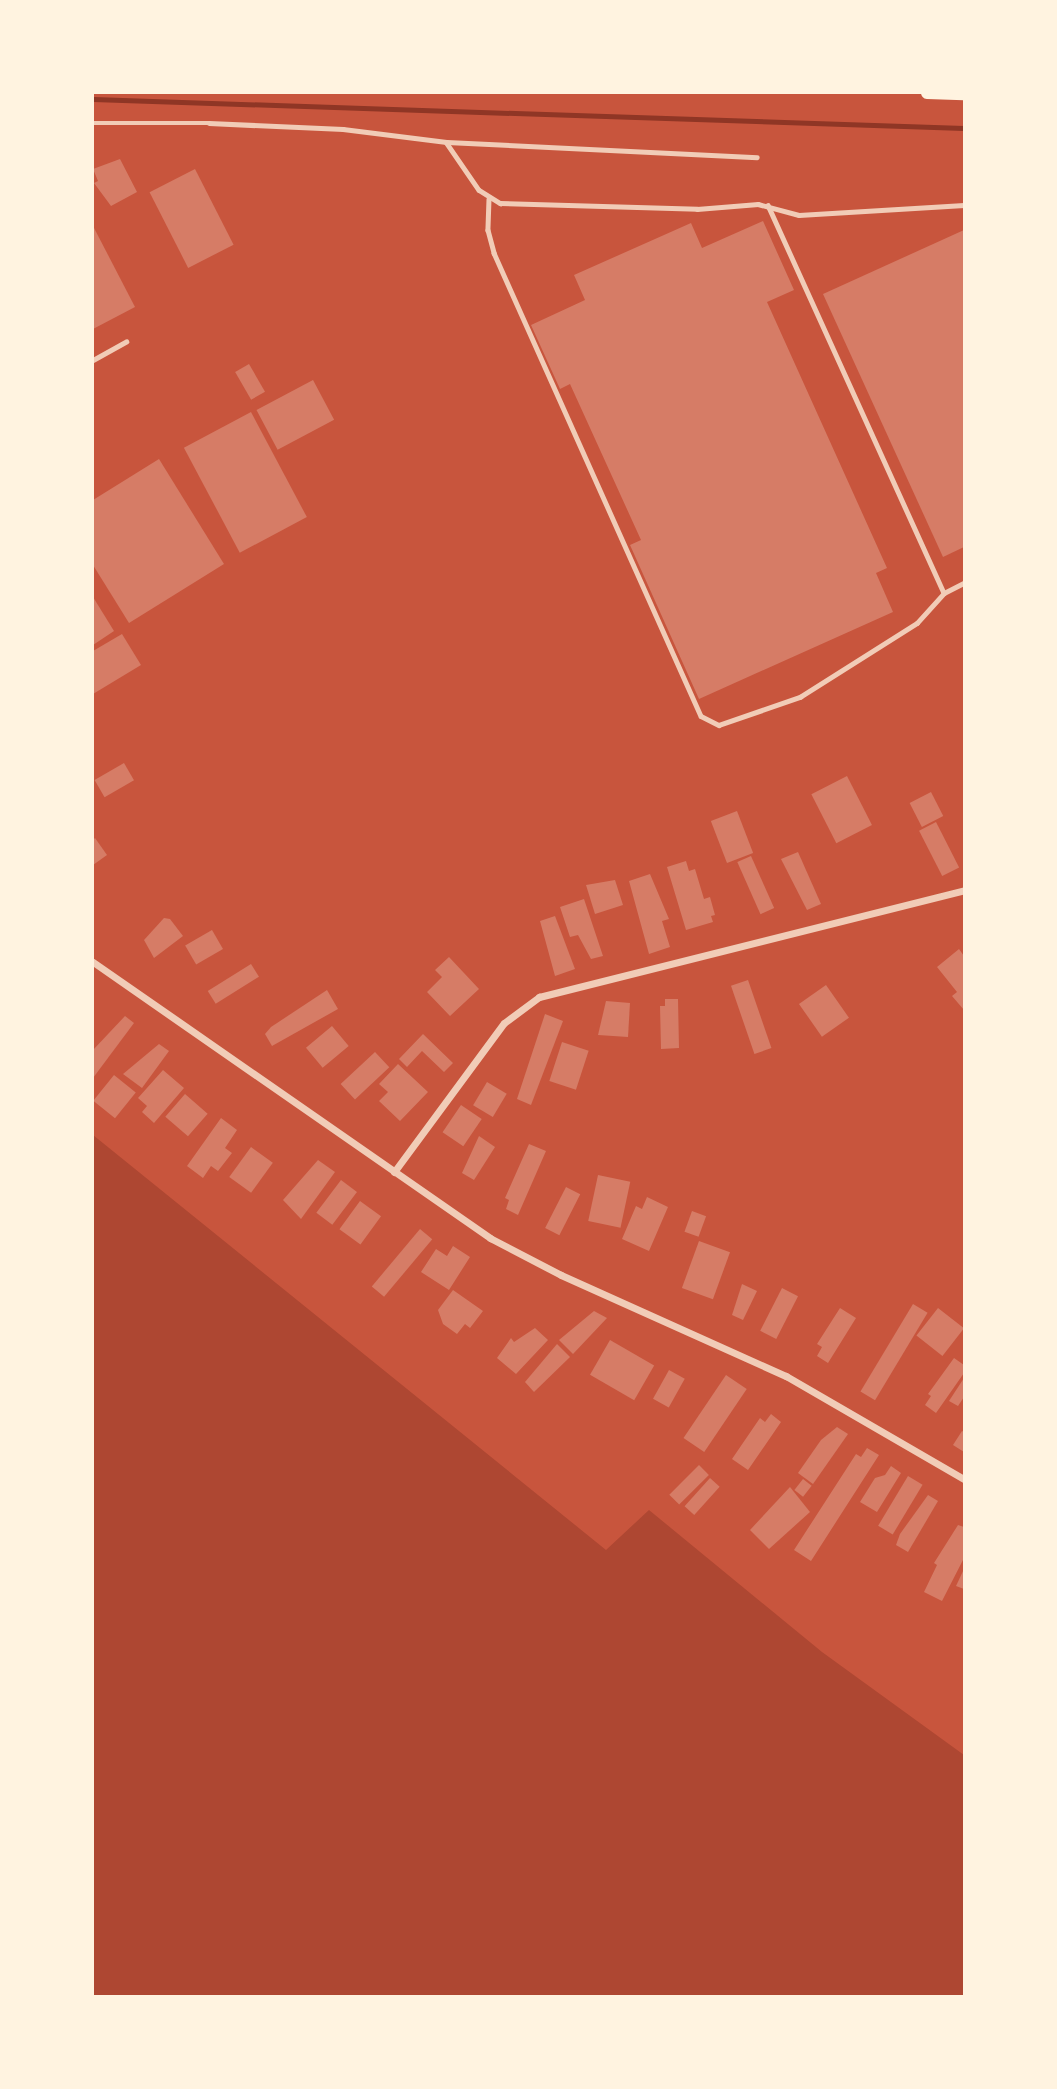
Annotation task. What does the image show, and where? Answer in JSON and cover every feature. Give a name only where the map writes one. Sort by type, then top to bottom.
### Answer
[{"type":"main road","points":[[927,93],[964,94]]},
{"type":"street","points":[[394,1172],[505,1023],[539,997],[964,890]]},
{"type":"street","points":[[93,962],[394,1172],[526,1258],[775,1371],[964,1479]]},
{"type":"lane","points":[[93,124],[276,126],[446,142],[757,157]]},
{"type":"lane","points":[[446,142],[489,199],[488,230],[494,253],[701,716],[719,725],[800,697],[917,623],[944,593],[964,583]]},
{"type":"lane","points":[[489,199],[685,209],[768,205],[799,215],[964,205]]},
{"type":"lane","points":[[768,205],[944,593]]},
{"type":"lane","points":[[93,360],[126,342]]},
{"type":"shaded area","points":[[93,1135],[606,1550],[649,1510],[822,1652],[964,1755],[964,1996],[93,1996]]},
{"type":"building","points":[[120,159],[137,192],[111,206],[94,183],[98,181],[93,169]]},
{"type":"building","points":[[195,169],[234,245],[188,268],[150,192]]},
{"type":"building","points":[[763,221],[794,290],[767,302],[887,568],[876,573],[893,612],[699,699],[630,545],[641,540],[570,384],[560,389],[531,325],[585,300],[574,275],[691,223],[702,248]]},
{"type":"building","points":[[93,226],[135,307],[93,329]]},
{"type":"building","points":[[964,230],[964,547],[943,557],[823,294]]},
{"type":"building","points":[[249,364],[265,392],[251,400],[235,372]]},
{"type":"building","points":[[313,380],[334,420],[278,450],[256,410]]},
{"type":"building","points":[[251,412],[307,517],[240,553],[184,448]]},
{"type":"building","points":[[159,459],[224,564],[129,623],[93,565],[93,500]]},
{"type":"building","points":[[93,597],[114,631],[93,645]]},
{"type":"building","points":[[122,634],[141,665],[93,694],[93,651]]},
{"type":"building","points":[[124,763],[134,780],[105,797],[95,780]]},
{"type":"building","points":[[847,776],[872,825],[836,843],[811,794]]},
{"type":"building","points":[[931,792],[943,816],[922,827],[910,803]]},
{"type":"building","points":[[737,811],[753,853],[727,863],[711,821]]},
{"type":"building","points":[[936,822],[959,867],[942,876],[919,831]]},
{"type":"building","points":[[95,838],[107,855],[93,865],[93,840]]},
{"type":"building","points":[[798,852],[821,904],[807,910],[781,859]]},
{"type":"building","points":[[751,856],[774,908],[760,914],[737,862]]},
{"type":"building","points":[[686,861],[689,871],[695,869],[704,899],[710,897],[715,915],[711,916],[713,922],[686,930],[667,867]]},
{"type":"building","points":[[650,874],[669,919],[662,921],[670,947],[649,954],[629,881]]},
{"type":"building","points":[[615,880],[623,905],[595,914],[586,885]]},
{"type":"building","points":[[584,899],[603,956],[591,959],[578,935],[570,937],[560,907]]},
{"type":"building","points":[[555,916],[575,969],[555,976],[540,921]]},
{"type":"building","points":[[164,918],[170,919],[183,936],[154,958],[144,940]]},
{"type":"building","points":[[212,930],[223,949],[196,965],[185,946]]},
{"type":"building","points":[[959,949],[964,956],[964,1010],[952,996],[957,992],[937,967]]},
{"type":"building","points":[[449,957],[479,989],[450,1016],[427,992],[442,977],[435,970]]},
{"type":"building","points":[[251,964],[259,977],[216,1004],[208,991]]},
{"type":"building","points":[[748,980],[771,1048],[754,1054],[731,986]]},
{"type":"building","points":[[826,985],[849,1018],[822,1037],[799,1004]]},
{"type":"building","points":[[327,990],[338,1009],[272,1046],[265,1034],[271,1027]]},
{"type":"building","points":[[665,999],[678,999],[679,1048],[661,1049],[660,1006],[665,1006]]},
{"type":"building","points":[[606,1001],[630,1003],[628,1037],[598,1035]]},
{"type":"building","points":[[545,1014],[563,1021],[531,1105],[517,1099]]},
{"type":"building","points":[[125,1016],[134,1023],[93,1078],[93,1050]]},
{"type":"building","points":[[332,1026],[349,1046],[323,1068],[306,1048]]},
{"type":"building","points":[[423,1034],[453,1063],[444,1072],[422,1051],[407,1067],[399,1059]]},
{"type":"building","points":[[562,1042],[589,1051],[576,1090],[549,1081]]},
{"type":"building","points":[[159,1044],[169,1051],[142,1088],[123,1074]]},
{"type":"building","points":[[375,1052],[389,1067],[355,1099],[341,1084]]},
{"type":"building","points":[[398,1064],[428,1092],[400,1121],[379,1101],[388,1092],[379,1084]]},
{"type":"building","points":[[163,1070],[184,1088],[154,1123],[142,1112],[147,1106],[138,1098]]},
{"type":"building","points":[[114,1075],[136,1093],[115,1118],[93,1101]]},
{"type":"building","points":[[487,1082],[507,1094],[493,1117],[473,1105]]},
{"type":"building","points":[[185,1094],[208,1114],[188,1136],[165,1117]]},
{"type":"building","points":[[461,1105],[482,1119],[463,1146],[443,1132]]},
{"type":"building","points":[[221,1118],[237,1130],[225,1148],[232,1153],[218,1171],[211,1166],[203,1178],[187,1166]]},
{"type":"building","points":[[479,1136],[495,1147],[474,1180],[462,1173]]},
{"type":"building","points":[[529,1144],[546,1151],[518,1215],[506,1209],[509,1200],[505,1198]]},
{"type":"building","points":[[251,1147],[273,1163],[251,1193],[229,1177]]},
{"type":"building","points":[[318,1160],[335,1172],[301,1219],[283,1200]]},
{"type":"building","points":[[598,1175],[630,1182],[621,1228],[588,1221]]},
{"type":"building","points":[[341,1180],[357,1192],[332,1225],[316,1213]]},
{"type":"building","points":[[566,1187],[580,1194],[559,1235],[545,1228]]},
{"type":"building","points":[[647,1197],[668,1207],[649,1251],[622,1239],[636,1206],[642,1209]]},
{"type":"building","points":[[360,1201],[381,1216],[360,1245],[339,1229]]},
{"type":"building","points":[[692,1211],[706,1216],[699,1237],[684,1232]]},
{"type":"building","points":[[420,1229],[432,1239],[384,1297],[372,1286]]},
{"type":"building","points":[[699,1241],[730,1252],[713,1299],[682,1288]]},
{"type":"building","points":[[453,1246],[470,1257],[449,1290],[421,1272],[436,1249],[447,1256]]},
{"type":"building","points":[[742,1284],[757,1291],[743,1320],[732,1315]]},
{"type":"building","points":[[782,1288],[798,1296],[776,1339],[760,1331]]},
{"type":"building","points":[[453,1290],[483,1311],[470,1328],[465,1324],[457,1334],[443,1324],[438,1310]]},
{"type":"building","points":[[913,1304],[928,1313],[875,1400],[860,1391]]},
{"type":"building","points":[[840,1308],[856,1318],[828,1363],[817,1356],[822,1347],[817,1344]]},
{"type":"building","points":[[938,1308],[964,1328],[942,1356],[916,1336]]},
{"type":"building","points":[[594,1311],[607,1318],[573,1354],[559,1340]]},
{"type":"building","points":[[535,1328],[548,1340],[516,1374],[497,1358],[511,1338],[514,1342]]},
{"type":"building","points":[[610,1340],[654,1366],[634,1400],[590,1375]]},
{"type":"building","points":[[557,1344],[570,1357],[534,1392],[525,1382]]},
{"type":"building","points":[[954,1358],[964,1365],[964,1373],[936,1413],[925,1405],[931,1396],[928,1394]]},
{"type":"building","points":[[669,1370],[685,1379],[669,1408],[653,1399]]},
{"type":"building","points":[[726,1375],[747,1389],[704,1452],[684,1438]]},
{"type":"building","points":[[964,1378],[964,1397],[958,1406],[949,1401]]},
{"type":"building","points":[[771,1414],[781,1422],[748,1470],[732,1459],[760,1418],[765,1422]]},
{"type":"building","points":[[837,1427],[848,1434],[813,1484],[798,1473],[821,1440]]},
{"type":"building","points":[[962,1431],[964,1432],[964,1452],[953,1445]]},
{"type":"building","points":[[867,1448],[879,1455],[811,1561],[794,1550],[856,1454],[861,1457]]},
{"type":"building","points":[[699,1465],[709,1475],[679,1505],[669,1495]]},
{"type":"building","points":[[891,1466],[901,1473],[877,1512],[860,1502],[875,1478],[885,1475]]},
{"type":"building","points":[[908,1476],[923,1485],[893,1534],[878,1526]]},
{"type":"building","points":[[710,1478],[720,1487],[694,1515],[685,1506]]},
{"type":"building","points":[[803,1479],[812,1486],[803,1497],[794,1490]]},
{"type":"building","points":[[790,1487],[810,1512],[769,1549],[750,1530]]},
{"type":"building","points":[[928,1495],[938,1501],[908,1552],[896,1545],[900,1534]]},
{"type":"building","points":[[958,1525],[964,1527],[964,1558],[942,1601],[924,1592],[937,1565],[934,1563]]},
{"type":"building","points":[[964,1569],[964,1589],[956,1586]]},
{"type":"waterway","points":[[93,99],[964,128]]}]
